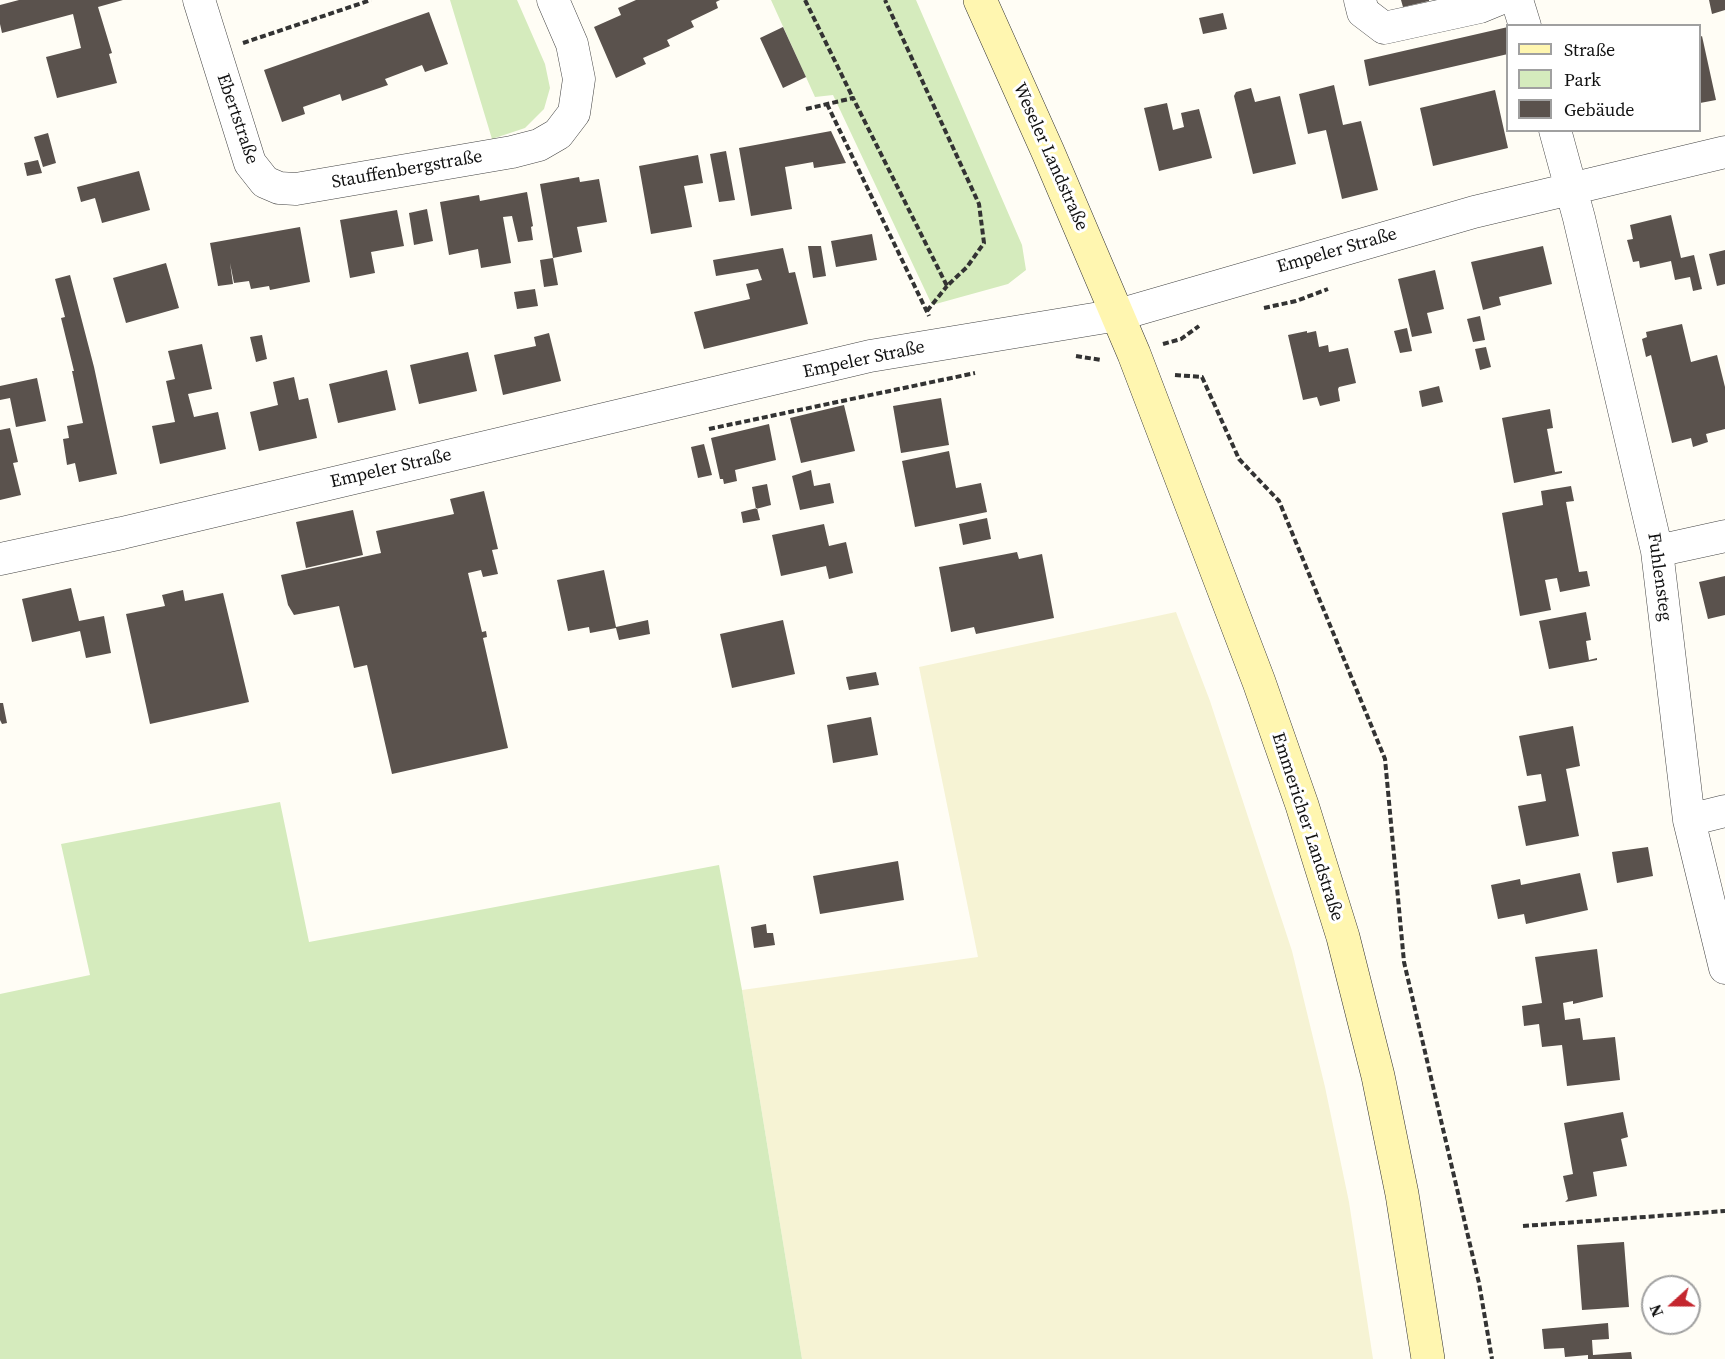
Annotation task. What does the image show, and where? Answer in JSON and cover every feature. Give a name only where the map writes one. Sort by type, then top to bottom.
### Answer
[{"type":"main road","name":"Weseler Landstraße","points":[[980,0],[1118,315]]},
{"type":"main road","name":"Emmericher Landstraße","points":[[1118,315],[1259,682],[1302,805],[1343,937],[1378,1076],[1402,1194],[1428,1359]]},
{"type":"street","name":"Ebertstraße","points":[[199,0],[246,154],[255,171],[265,182]]},
{"type":"street","name":"Stauffenbergstraße","points":[[265,182],[279,188],[296,189],[512,152],[548,141],[558,134],[574,113],[579,79],[572,44],[553,0]]},
{"type":"street","points":[[1360,0],[1363,12],[1384,28],[1480,7],[1497,0]]},
{"type":"street","points":[[1517,0],[1524,24]]},
{"type":"street","name":"Fuhlensteg","points":[[1556,132],[1657,551],[1689,820],[1725,968]]},
{"type":"street","name":"Empeler Straße","points":[[0,559],[168,522],[870,356],[1118,315],[1474,212],[1725,152]]},
{"type":"street","points":[[1657,551],[1725,536]]},
{"type":"street","points":[[1689,820],[1725,811]]},
{"type":"path","name":"Ebertstraße","points":[[214,52],[371,0]]},
{"type":"path","points":[[805,0],[947,286]]},
{"type":"path","points":[[885,0],[979,204],[984,243],[967,267],[947,286],[927,311]]},
{"type":"path","points":[[806,109],[853,98]]},
{"type":"path","points":[[827,104],[941,344]]},
{"type":"path","points":[[1141,373],[1203,377],[1239,459],[1279,501],[1385,759],[1404,962],[1479,1283],[1492,1359]]},
{"type":"path","points":[[1523,1226],[1725,1211]]},
{"type":"shaded area","points":[[1176,612],[1210,701],[1292,951],[1325,1087],[1349,1202],[1373,1359],[802,1359],[742,990],[978,957],[919,667]]},
{"type":"green space","points":[[450,0],[517,0],[545,64],[550,88],[544,109],[525,128],[492,139]]},
{"type":"green space","points":[[771,0],[916,0],[1022,245],[1026,270],[1008,284],[932,305],[833,95],[815,97]]},
{"type":"green space","points":[[280,802],[309,942],[719,865],[742,990],[802,1359],[0,1359],[0,994],[90,975],[61,844]]},
{"type":"building","points":[[19,0],[123,0],[98,7],[112,53],[109,54],[117,83],[57,98],[46,57],[81,48],[73,14],[2,33],[0,5]]},
{"type":"building","points":[[636,0],[720,0],[716,2],[718,8],[691,21],[694,27],[667,40],[670,46],[643,58],[646,64],[616,78],[594,27],[621,15],[618,8]]},
{"type":"building","points":[[1401,0],[1429,0],[1429,1],[1403,7]]},
{"type":"building","points":[[1709,0],[1725,0],[1725,10],[1712,14]]},
{"type":"building","points":[[429,12],[448,64],[425,72],[422,65],[385,79],[388,85],[342,101],[340,94],[303,107],[305,114],[282,122],[264,70]]},
{"type":"building","points":[[1223,13],[1227,29],[1203,34],[1199,18]]},
{"type":"building","points":[[783,27],[806,77],[783,88],[760,38]]},
{"type":"building","points":[[1506,27],[1506,54],[1369,86],[1364,60]]},
{"type":"building","points":[[1701,36],[1716,100],[1701,103]]},
{"type":"building","points":[[1334,85],[1343,125],[1361,121],[1378,190],[1342,199],[1326,130],[1308,134],[1299,94]]},
{"type":"building","points":[[1251,88],[1255,102],[1280,96],[1296,164],[1253,174],[1234,96],[1236,92]]},
{"type":"building","points":[[1495,90],[1508,148],[1433,166],[1420,108]]},
{"type":"building","points":[[1167,103],[1173,130],[1184,127],[1181,113],[1199,109],[1212,158],[1159,171],[1144,108]]},
{"type":"building","points":[[831,131],[846,163],[814,168],[813,162],[785,167],[792,209],[751,216],[739,148]]},
{"type":"building","points":[[48,133],[56,163],[43,167],[34,137]]},
{"type":"building","points":[[726,151],[735,200],[719,202],[710,154]]},
{"type":"building","points":[[698,155],[703,183],[684,186],[692,227],[651,234],[639,166]]},
{"type":"building","points":[[38,160],[42,173],[27,176],[24,163]]},
{"type":"building","points":[[139,171],[150,210],[102,223],[95,198],[81,202],[77,187]]},
{"type":"building","points":[[579,177],[580,182],[599,179],[607,222],[577,227],[582,252],[553,258],[540,184]]},
{"type":"building","points":[[527,192],[533,240],[518,242],[512,216],[503,217],[511,263],[481,268],[478,249],[449,255],[440,202],[479,195],[480,201]]},
{"type":"building","points":[[427,209],[433,241],[414,245],[409,213]]},
{"type":"building","points":[[397,210],[404,246],[371,252],[375,273],[350,278],[340,220]]},
{"type":"building","points":[[1671,215],[1681,258],[1694,255],[1702,289],[1693,291],[1690,277],[1675,280],[1671,261],[1640,268],[1639,261],[1633,262],[1627,240],[1633,239],[1630,225]]},
{"type":"building","points":[[300,227],[310,282],[270,290],[269,286],[251,289],[249,281],[234,283],[230,263],[233,284],[218,286],[210,243]]},
{"type":"building","points":[[872,234],[877,260],[836,267],[831,241]]},
{"type":"building","points":[[808,246],[821,246],[826,276],[813,278]]},
{"type":"building","points":[[1543,246],[1552,284],[1499,297],[1501,305],[1483,310],[1471,262]]},
{"type":"building","points":[[783,248],[789,273],[795,272],[808,324],[704,349],[694,312],[750,299],[746,284],[762,280],[758,269],[716,276],[713,260]]},
{"type":"building","points":[[1725,250],[1725,284],[1717,286],[1709,254]]},
{"type":"building","points":[[553,258],[558,285],[544,287],[540,260]]},
{"type":"building","points":[[166,263],[179,308],[126,323],[113,278]]},
{"type":"building","points":[[1435,270],[1444,309],[1427,313],[1432,333],[1412,337],[1398,279]]},
{"type":"building","points":[[70,275],[94,367],[117,474],[79,482],[75,463],[67,465],[63,439],[69,438],[67,426],[83,423],[72,371],[74,371],[61,318],[65,317],[55,279]]},
{"type":"building","points":[[535,289],[538,306],[517,309],[514,292]]},
{"type":"building","points":[[1480,316],[1485,340],[1473,342],[1467,319]]},
{"type":"building","points":[[1682,324],[1691,362],[1717,355],[1725,387],[1725,429],[1706,434],[1708,442],[1693,447],[1691,438],[1672,443],[1651,355],[1646,357],[1642,339],[1647,337],[1646,332]]},
{"type":"building","points":[[1407,328],[1412,351],[1400,353],[1394,331]]},
{"type":"building","points":[[1307,331],[1307,333],[1316,331],[1319,347],[1328,345],[1329,352],[1348,348],[1356,383],[1339,387],[1340,401],[1320,406],[1317,397],[1303,400],[1288,335]]},
{"type":"building","points":[[549,333],[561,381],[503,395],[494,355],[536,346],[534,337]]},
{"type":"building","points":[[262,335],[267,359],[256,362],[250,337]]},
{"type":"building","points":[[202,344],[212,389],[188,394],[194,417],[218,412],[226,449],[160,464],[152,426],[175,422],[166,381],[175,379],[168,351]]},
{"type":"building","points":[[1486,347],[1491,367],[1480,370],[1475,349]]},
{"type":"building","points":[[468,352],[477,391],[419,404],[410,365]]},
{"type":"building","points":[[387,370],[396,410],[338,423],[329,384]]},
{"type":"building","points":[[294,377],[299,400],[308,398],[317,438],[259,451],[250,412],[278,405],[273,382]]},
{"type":"building","points":[[37,378],[46,421],[16,427],[10,398],[0,400],[0,386]]},
{"type":"building","points":[[1439,386],[1443,402],[1422,407],[1419,391]]},
{"type":"building","points":[[941,398],[949,445],[901,453],[893,406]]},
{"type":"building","points":[[844,405],[855,451],[801,463],[790,418]]},
{"type":"building","points":[[1550,409],[1553,428],[1547,429],[1555,472],[1562,471],[1562,473],[1514,483],[1502,418]]},
{"type":"building","points":[[769,424],[776,460],[735,470],[737,481],[724,484],[723,479],[720,479],[711,438]]},
{"type":"building","points":[[10,428],[18,462],[13,463],[21,495],[0,500],[0,430]]},
{"type":"building","points":[[704,444],[712,475],[698,478],[691,447]]},
{"type":"building","points":[[949,451],[956,488],[981,483],[987,512],[915,527],[902,461]]},
{"type":"building","points":[[811,470],[814,486],[830,483],[834,503],[800,510],[792,476]]},
{"type":"building","points":[[767,484],[771,505],[756,509],[752,487]]},
{"type":"building","points":[[1571,486],[1574,501],[1566,502],[1579,572],[1587,571],[1590,586],[1560,592],[1557,578],[1545,580],[1551,610],[1520,616],[1502,513],[1543,505],[1541,491]]},
{"type":"building","points":[[484,491],[498,549],[492,550],[498,574],[483,577],[481,570],[468,573],[482,632],[486,631],[487,637],[483,638],[508,748],[392,774],[367,665],[354,668],[339,606],[294,615],[288,605],[281,575],[381,553],[376,531],[454,514],[450,499]]},
{"type":"building","points":[[757,508],[760,520],[743,523],[741,512]]},
{"type":"building","points":[[353,510],[363,555],[306,568],[296,522]]},
{"type":"building","points":[[987,518],[991,539],[963,545],[959,524]]},
{"type":"building","points":[[824,524],[829,546],[846,542],[853,573],[829,579],[826,566],[781,576],[772,535]]},
{"type":"building","points":[[1017,552],[1019,559],[1042,554],[1054,618],[976,634],[974,627],[951,632],[939,567]]},
{"type":"building","points":[[604,570],[616,627],[648,620],[650,634],[619,640],[616,628],[590,633],[589,627],[568,631],[557,580]]},
{"type":"building","points":[[1725,576],[1725,615],[1708,619],[1699,582]]},
{"type":"building","points":[[71,588],[79,621],[104,616],[111,653],[86,658],[80,631],[32,642],[22,599]]},
{"type":"building","points":[[183,590],[185,601],[223,593],[249,702],[150,724],[126,614],[165,606],[162,595]]},
{"type":"building","points":[[1586,612],[1591,640],[1586,641],[1589,660],[1597,658],[1597,660],[1549,669],[1539,621]]},
{"type":"building","points":[[783,620],[795,674],[732,688],[720,634]]},
{"type":"building","points":[[876,672],[879,685],[849,690],[846,677]]},
{"type":"building","points":[[0,703],[3,703],[7,723],[2,724],[0,720]]},
{"type":"building","points":[[871,717],[878,755],[833,763],[827,725]]},
{"type":"building","points":[[1573,726],[1580,766],[1566,769],[1579,836],[1526,846],[1518,806],[1546,801],[1541,774],[1527,776],[1519,736]]},
{"type":"building","points":[[1648,847],[1653,876],[1617,883],[1612,852]]},
{"type":"building","points":[[898,861],[904,900],[820,914],[813,876]]},
{"type":"building","points":[[1580,873],[1588,910],[1526,924],[1524,914],[1498,919],[1491,885],[1520,879],[1521,885]]},
{"type":"building","points":[[766,924],[767,933],[773,933],[775,945],[754,948],[751,927]]},
{"type":"building","points":[[1597,949],[1603,997],[1573,1004],[1573,1001],[1563,1003],[1565,1020],[1580,1018],[1583,1040],[1615,1037],[1620,1080],[1567,1086],[1562,1045],[1542,1047],[1539,1024],[1524,1026],[1522,1006],[1542,1003],[1535,957]]},
{"type":"building","points":[[1623,1112],[1628,1137],[1621,1139],[1627,1166],[1593,1172],[1597,1196],[1565,1202],[1568,1199],[1563,1176],[1573,1174],[1564,1123]]},
{"type":"building","points":[[1624,1242],[1629,1307],[1582,1310],[1577,1245]]},
{"type":"building","points":[[1608,1323],[1609,1339],[1592,1340],[1593,1355],[1631,1352],[1632,1359],[1588,1359],[1588,1355],[1565,1357],[1564,1348],[1544,1349],[1542,1329]]}]
